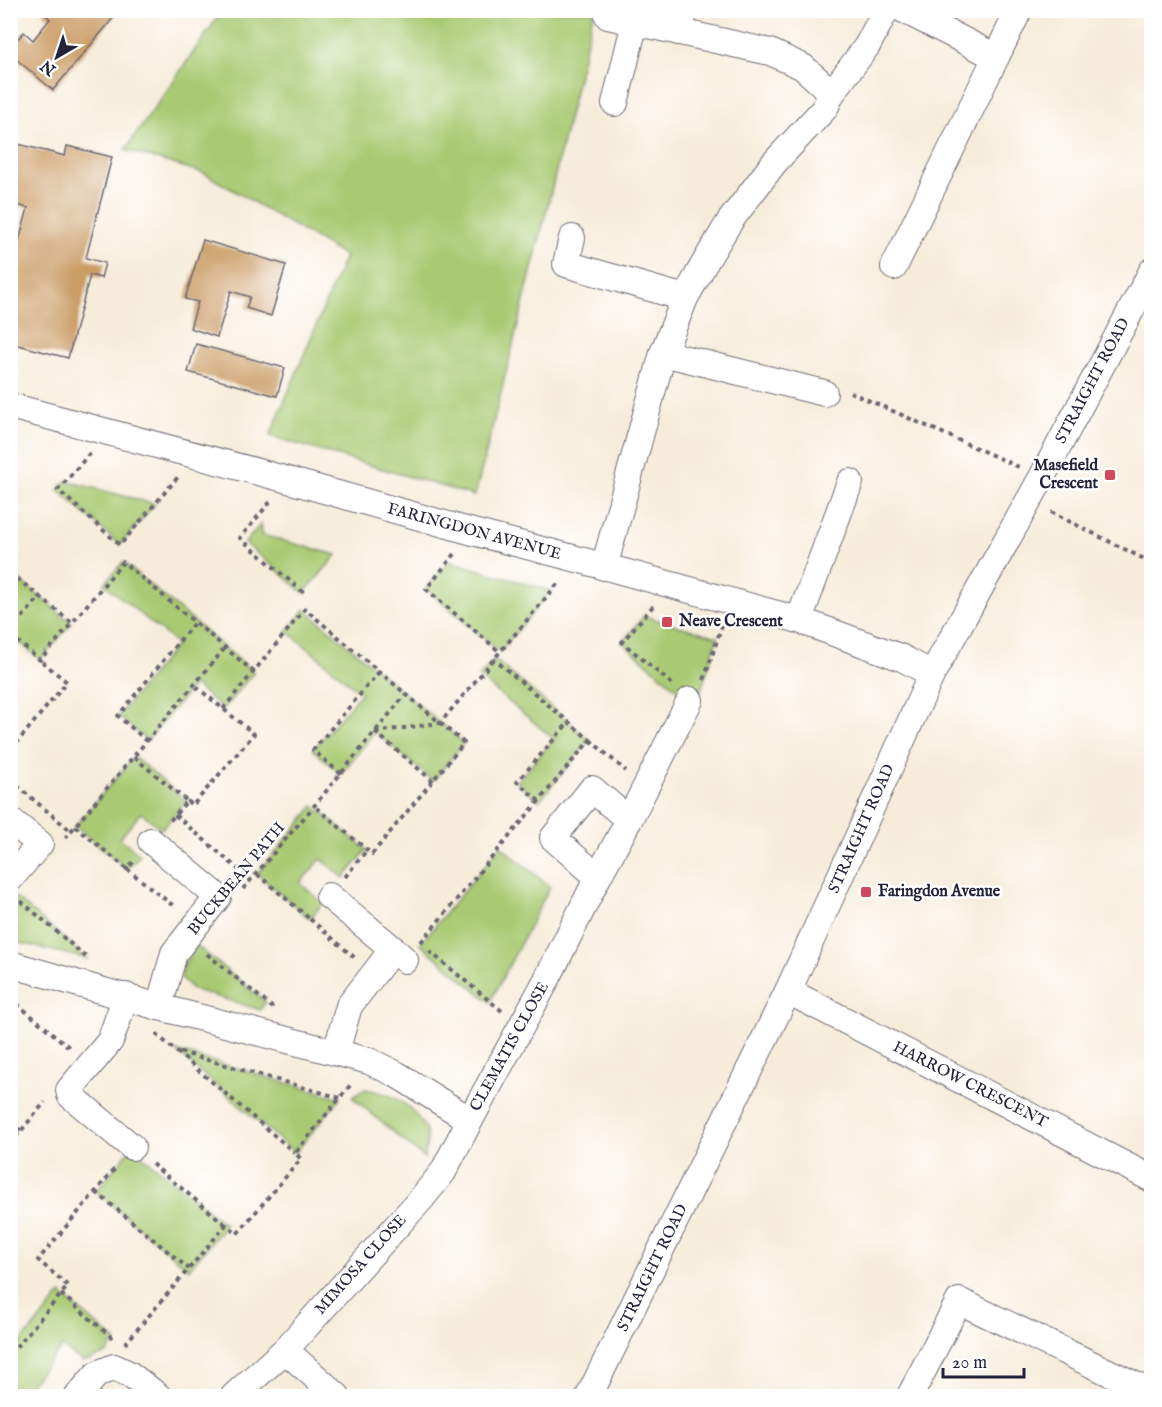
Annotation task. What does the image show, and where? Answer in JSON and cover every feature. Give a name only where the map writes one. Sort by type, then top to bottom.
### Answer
[{"type":"street","points":[[604,567],[663,353],[685,298],[730,221],[774,163],[825,108],[832,93],[867,46],[886,10]]},
{"type":"street","points":[[904,10],[996,57]]},
{"type":"street","points":[[894,267],[1019,10]]},
{"type":"street","points":[[608,16],[635,22],[682,21],[770,52],[803,67],[832,93]]},
{"type":"street","points":[[615,103],[635,22]]},
{"type":"street","points":[[572,238],[566,264],[685,298]]},
{"type":"street","name":"STRAIGHT ROAD","points":[[589,1396],[788,992],[932,674],[1029,501],[1152,271]]},
{"type":"street","points":[[663,353],[824,393]]},
{"type":"street","name":"FARINGDON AVENUE","points":[[10,406],[799,620],[902,658],[932,674]]},
{"type":"street","points":[[799,620],[850,482]]},
{"type":"street","name":"CLEMATIS CLOSE","points":[[10,964],[159,1007],[369,1061],[396,1074],[470,1120],[522,1027],[690,700]]},
{"type":"street","points":[[598,877],[553,837],[592,789],[629,820]]},
{"type":"street","points":[[10,820],[40,844],[13,888]]},
{"type":"street","points":[[151,842],[218,897],[174,953],[159,1007]]},
{"type":"street","points":[[329,896],[406,951],[349,1006],[336,1052]]},
{"type":"street","name":"HARROW CRESCENT","points":[[788,992],[1152,1179]]},
{"type":"street","points":[[126,996],[110,1041],[69,1090],[70,1095],[132,1147]]},
{"type":"street","name":"MIMOSA CLOSE","points":[[234,1396],[285,1350],[429,1189],[443,1172],[470,1120]]},
{"type":"street","points":[[910,1396],[959,1301],[1152,1392]]},
{"type":"street","points":[[285,1350],[337,1396]]},
{"type":"street","points":[[78,1396],[97,1374],[114,1367],[129,1374],[158,1396]]},
{"type":"path","points":[[824,393],[843,389],[1042,477]]},
{"type":"path","points":[[108,432],[58,490],[120,544],[196,456]]},
{"type":"path","points":[[288,480],[240,538],[304,593]]},
{"type":"path","points":[[1029,501],[1152,563]]},
{"type":"path","points":[[473,532],[426,589],[500,652]]},
{"type":"path","points":[[375,732],[440,723],[577,559]]},
{"type":"path","points":[[40,660],[123,562],[254,672]]},
{"type":"path","points":[[10,573],[72,623]]},
{"type":"path","points":[[671,585],[622,642],[690,700],[698,700],[730,602]]},
{"type":"path","points":[[10,751],[68,682],[10,633],[40,597]]},
{"type":"path","points":[[224,709],[305,609],[464,744],[372,854],[314,806]]},
{"type":"path","points":[[147,741],[118,716],[194,623]]},
{"type":"path","points":[[40,844],[53,852],[225,648]]},
{"type":"path","points":[[494,659],[645,787]]},
{"type":"path","points":[[341,774],[313,750],[379,672]]},
{"type":"path","points":[[187,801],[193,805],[254,735],[194,685]]},
{"type":"path","name":"BUCKBEAN PATH","points":[[240,893],[406,694]]},
{"type":"path","points":[[539,801],[517,782],[569,722]]},
{"type":"path","points":[[375,732],[433,781]]},
{"type":"path","points":[[406,951],[590,740]]},
{"type":"path","points":[[10,780],[71,831]]},
{"type":"path","points":[[175,815],[251,880]]},
{"type":"path","points":[[128,869],[183,914]]},
{"type":"path","points":[[13,888],[88,959]]},
{"type":"path","points":[[310,918],[362,964]]},
{"type":"path","points":[[429,951],[522,1027]]},
{"type":"path","points":[[205,953],[274,1008]]},
{"type":"path","points":[[10,998],[73,1050]]},
{"type":"path","points":[[10,1354],[68,1286],[38,1260],[132,1147],[237,1234],[301,1159],[153,1031],[159,1007]]},
{"type":"path","points":[[176,1051],[340,1098]]},
{"type":"path","points":[[295,1153],[369,1061]]},
{"type":"path","points":[[10,1144],[52,1094]]},
{"type":"path","points":[[10,1122],[22,1131]]},
{"type":"path","points":[[96,1192],[189,1269]]},
{"type":"path","points":[[61,1294],[123,1347],[226,1225]]},
{"type":"green space","points":[[223,10],[594,11],[475,496],[270,436],[345,256],[204,173],[125,150]]},
{"type":"green space","points":[[66,481],[155,504],[120,545],[58,490]]},
{"type":"green space","points":[[261,524],[261,535],[337,555],[304,593],[245,543]]},
{"type":"green space","points":[[449,561],[551,591],[500,652],[426,589]]},
{"type":"green space","points":[[123,562],[254,672],[223,709],[194,685],[147,741],[118,716],[177,644],[104,584]]},
{"type":"green space","points":[[11,573],[72,623],[40,660],[11,635]]},
{"type":"green space","points":[[305,609],[464,743],[433,781],[375,732],[341,774],[313,750],[361,693],[287,631]]},
{"type":"green space","points":[[644,616],[718,637],[698,700],[690,700],[622,642]]},
{"type":"green space","points":[[494,659],[590,740],[539,801],[517,782],[554,739],[479,677]]},
{"type":"green space","points":[[134,757],[187,801],[162,829],[141,813],[120,838],[140,855],[127,869],[75,826]]},
{"type":"green space","points":[[314,806],[367,850],[344,878],[321,859],[300,883],[323,903],[310,919],[257,874]]},
{"type":"green space","points":[[501,846],[550,887],[490,1002],[420,944]]},
{"type":"green space","points":[[15,897],[88,959],[11,941],[11,903]]},
{"type":"green space","points":[[197,946],[266,1002],[260,1010],[192,989],[181,978],[184,964]]},
{"type":"green space","points":[[176,1051],[340,1098],[295,1153]]},
{"type":"green space","points":[[365,1089],[395,1098],[413,1111],[426,1132],[424,1158],[352,1097]]},
{"type":"green space","points":[[132,1147],[226,1225],[189,1269],[96,1192]]},
{"type":"green space","points":[[61,1294],[115,1340],[108,1353],[83,1362],[62,1347],[20,1396],[11,1396],[11,1354]]},
{"type":"building","points":[[44,10],[120,10],[53,90],[10,54],[10,47],[24,32],[33,40],[50,19],[43,12]]},
{"type":"building","points":[[10,142],[65,156],[67,146],[112,157],[86,258],[105,263],[101,278],[90,275],[68,358],[10,343],[10,274],[28,208],[10,203]]},
{"type":"building","points":[[203,240],[286,265],[271,316],[246,308],[250,297],[231,291],[217,337],[190,328],[198,302],[185,299]]},
{"type":"building","points":[[196,344],[285,368],[277,396],[188,372]]},
{"type":"place","name":"Masefield Crescent","points":[[1110,475]]},
{"type":"place","name":"Neave Crescent","points":[[667,622]]},
{"type":"place","name":"Faringdon Avenue","points":[[866,892]]}]
